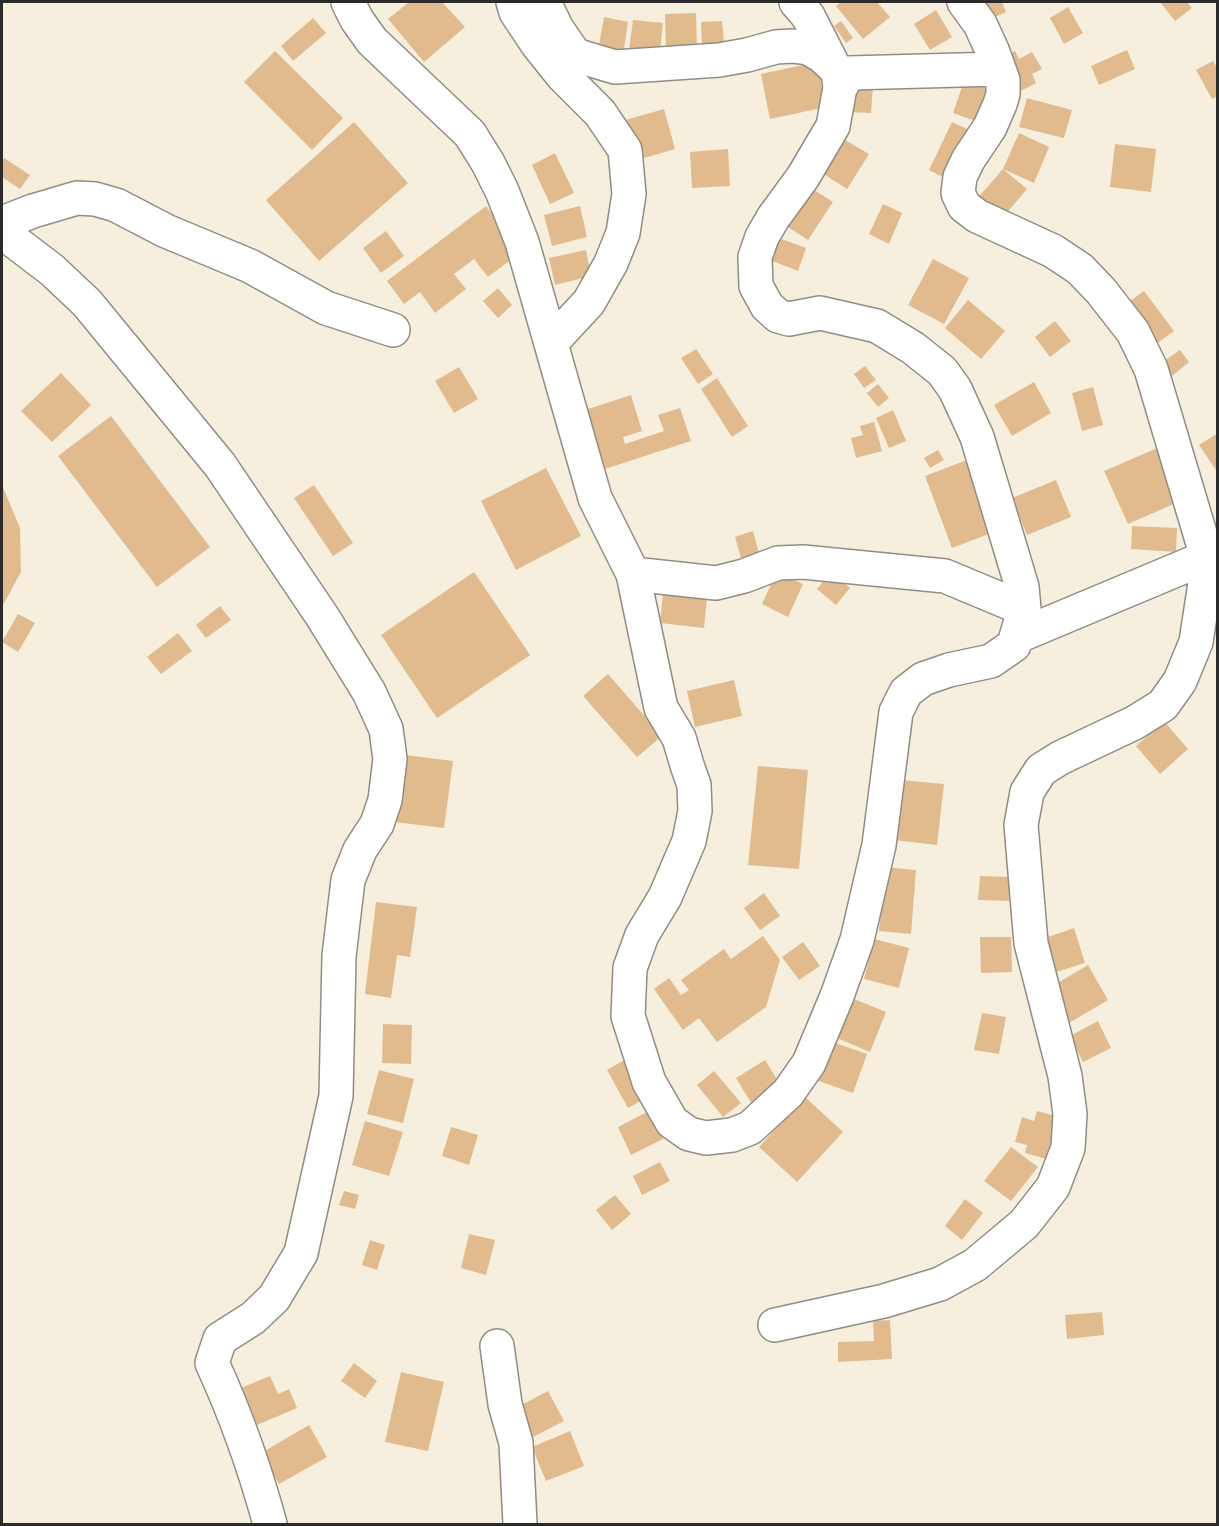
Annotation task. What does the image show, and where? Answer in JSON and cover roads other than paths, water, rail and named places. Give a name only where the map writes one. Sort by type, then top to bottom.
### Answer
[{"type":"street","points":[[348,2],[372,41],[470,134],[502,191],[522,242],[595,498],[633,574],[661,708],[680,738],[694,785],[695,811],[689,841],[665,897],[642,935],[630,968],[628,1016],[649,1082],[672,1122],[689,1134],[706,1138],[732,1136],[750,1128],[788,1093],[809,1063],[857,940],[879,845],[896,712],[906,692],[923,679],[949,670],[991,661],[1014,645],[1020,623],[1022,587],[978,437],[955,388],[942,371],[913,348],[877,326],[820,314],[789,319],[778,316],[768,306],[756,286],[755,257],[762,237],[772,218],[803,177],[833,126],[837,77],[808,16],[796,2]]},
{"type":"street","points":[[513,2],[516,12],[538,45],[562,75],[600,113],[625,150],[629,194],[623,233],[611,263],[589,302],[551,343]]},
{"type":"street","points":[[544,2],[575,55],[615,67],[719,60],[776,47],[792,46],[808,48],[822,56],[837,77]]},
{"type":"street","points":[[775,1325],[884,1301],[940,1284],[975,1265],[1024,1224],[1053,1187],[1068,1148],[1070,1114],[1065,1076],[1031,943],[1021,825],[1027,792],[1041,770],[1060,758],[1134,723],[1163,705],[1180,681],[1196,642],[1204,590],[1207,557],[1151,369],[1132,332],[1101,291],[1080,269],[1053,251],[977,216],[964,206],[958,193],[960,177],[968,160],[990,127],[1003,94],[1003,80],[992,50],[980,24],[964,2]]},
{"type":"street","points":[[837,77],[849,73],[998,69]]},
{"type":"street","points":[[2,223],[77,198],[95,199],[116,205],[166,231],[250,266],[327,308],[393,330]]},
{"type":"street","points":[[2,232],[52,270],[87,303],[220,465],[322,616],[369,692],[386,729],[390,759],[386,800],[377,824],[360,850],[348,880],[339,956],[336,1096],[301,1253],[274,1298],[253,1318],[219,1339],[212,1364],[227,1396],[257,1477],[270,1524]]},
{"type":"street","points":[[1020,623],[1207,557]]},
{"type":"street","points":[[633,574],[716,583],[744,576],[778,562],[803,561],[945,576],[1020,623]]},
{"type":"street","points":[[497,1346],[505,1404],[516,1443],[520,1524]]}]
